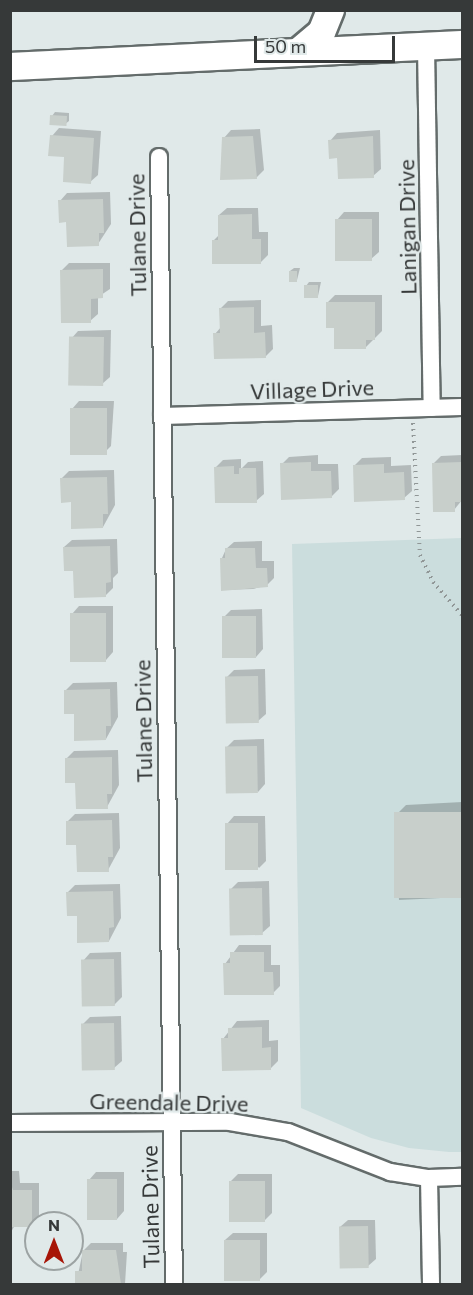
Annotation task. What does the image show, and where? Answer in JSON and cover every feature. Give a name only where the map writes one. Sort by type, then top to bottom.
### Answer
[{"type":"main road","points":[[297,52],[321,33],[330,10]]},
{"type":"main road","points":[[10,66],[462,44]]},
{"type":"street","name":"Lanigan Drive","points":[[426,46],[432,408]]},
{"type":"street","name":"Tulane Drive","points":[[159,157],[174,1284]]},
{"type":"street","name":"Village Drive","points":[[162,416],[462,407]]},
{"type":"street","name":"Greendale Drive","points":[[10,1123],[171,1120],[230,1122],[271,1128],[373,1167],[429,1178],[462,1177]]},
{"type":"street","points":[[429,1178],[431,1284]]},
{"type":"path","points":[[413,420],[420,555],[433,582],[462,615]]},
{"type":"shaded area","points":[[462,538],[462,1152],[449,1152],[409,1148],[371,1138],[301,1108],[292,544]]},
{"type":"building","points":[[50,115],[67,116],[66,126],[49,125]]},
{"type":"building","points":[[50,135],[94,138],[91,184],[63,182],[64,157],[48,156]]},
{"type":"building","points":[[253,136],[257,179],[220,180],[222,137]]},
{"type":"building","points":[[373,136],[374,178],[338,179],[337,158],[329,159],[328,140]]},
{"type":"building","points":[[103,199],[104,233],[99,233],[99,246],[67,247],[66,222],[59,223],[58,200]]},
{"type":"building","points":[[252,214],[252,239],[261,239],[261,264],[212,264],[212,240],[218,240],[218,215]]},
{"type":"building","points":[[335,219],[372,219],[372,261],[335,261]]},
{"type":"building","points":[[103,269],[103,298],[91,299],[91,323],[61,323],[60,270]]},
{"type":"building","points":[[289,271],[297,271],[297,282],[289,282]]},
{"type":"building","points":[[304,285],[318,285],[318,298],[304,298]]},
{"type":"building","points":[[326,302],[375,302],[375,340],[366,340],[366,349],[334,349],[334,328],[326,328]]},
{"type":"building","points":[[254,307],[254,333],[265,332],[266,358],[214,359],[213,333],[220,333],[219,308]]},
{"type":"building","points":[[69,336],[104,337],[103,386],[68,385]]},
{"type":"building","points":[[70,408],[107,408],[107,455],[70,455]]},
{"type":"building","points":[[311,462],[311,471],[331,471],[332,498],[281,500],[280,463]]},
{"type":"building","points":[[462,462],[462,502],[455,502],[455,512],[433,512],[432,463]]},
{"type":"building","points":[[384,464],[384,473],[404,472],[405,500],[354,502],[353,465]]},
{"type":"building","points":[[234,466],[234,474],[239,474],[239,468],[256,468],[257,503],[215,503],[214,467]]},
{"type":"building","points":[[107,477],[108,514],[103,514],[103,528],[71,529],[71,502],[61,503],[60,478]]},
{"type":"building","points":[[110,546],[111,582],[106,583],[106,597],[74,598],[73,571],[64,571],[63,547]]},
{"type":"building","points":[[225,548],[255,548],[256,568],[267,568],[268,587],[221,591],[220,558],[225,558]]},
{"type":"building","points":[[70,613],[106,613],[106,662],[70,662]]},
{"type":"building","points":[[222,616],[256,616],[256,658],[222,658]]},
{"type":"building","points":[[258,676],[259,723],[226,724],[225,677]]},
{"type":"building","points":[[110,689],[111,726],[106,726],[106,740],[74,741],[74,714],[64,714],[64,690]]},
{"type":"building","points":[[257,746],[258,793],[226,794],[225,747]]},
{"type":"building","points":[[112,757],[112,794],[107,794],[108,809],[76,809],[75,783],[65,783],[65,758]]},
{"type":"building","points":[[394,812],[462,812],[462,898],[394,898]]},
{"type":"building","points":[[112,820],[113,857],[108,857],[109,872],[77,872],[76,845],[66,845],[66,821]]},
{"type":"building","points":[[225,823],[258,823],[258,870],[225,870]]},
{"type":"building","points":[[262,888],[263,935],[230,936],[229,889]]},
{"type":"building","points":[[113,891],[114,927],[109,928],[109,942],[77,943],[77,916],[67,916],[66,892]]},
{"type":"building","points":[[230,952],[264,952],[264,972],[273,972],[274,995],[224,995],[223,963],[230,963]]},
{"type":"building","points":[[114,959],[115,1006],[82,1007],[81,960]]},
{"type":"building","points":[[114,1023],[115,1070],[82,1071],[81,1024]]},
{"type":"building","points":[[262,1027],[262,1048],[271,1047],[271,1070],[222,1071],[221,1038],[228,1038],[228,1028]]},
{"type":"building","points":[[87,1179],[117,1179],[117,1220],[87,1220]]},
{"type":"building","points":[[10,1181],[13,1190],[32,1190],[32,1211],[24,1211],[24,1227],[10,1227]]},
{"type":"building","points":[[229,1181],[265,1181],[265,1222],[229,1222]]},
{"type":"building","points":[[368,1226],[369,1268],[340,1268],[339,1227]]},
{"type":"building","points":[[224,1240],[260,1240],[260,1281],[224,1281]]},
{"type":"building","points":[[84,1250],[116,1250],[121,1284],[75,1284],[75,1271],[84,1271]]}]
